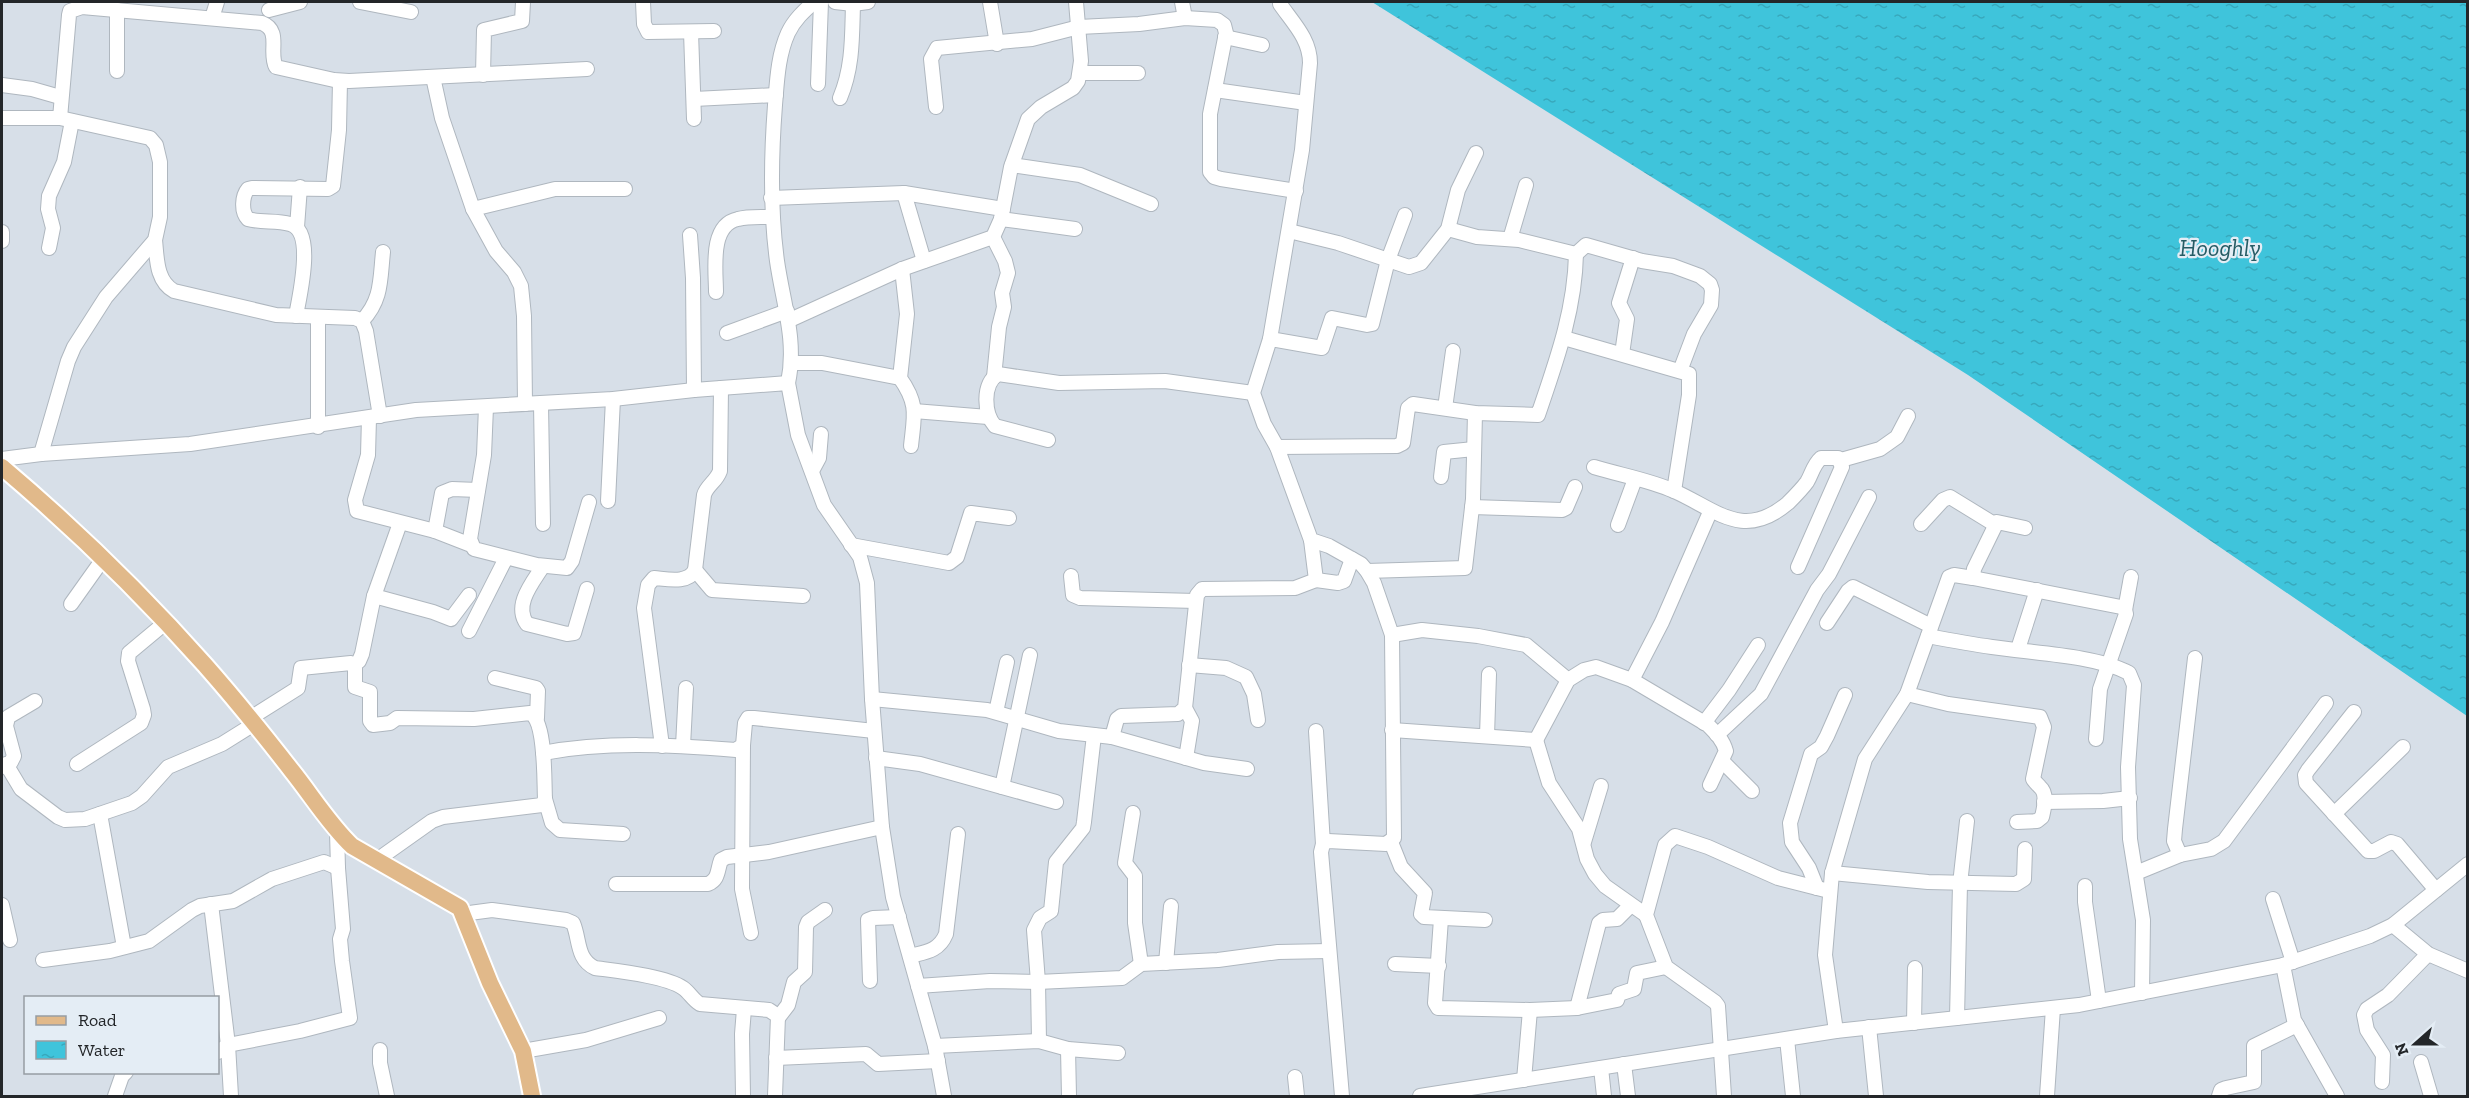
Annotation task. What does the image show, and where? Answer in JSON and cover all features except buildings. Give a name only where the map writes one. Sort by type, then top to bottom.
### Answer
[{"type":"main road","points":[[2,467],[57,514],[104,559],[204,665],[292,771],[337,832],[352,846],[460,908],[490,982],[523,1051],[532,1096]]},
{"type":"street","points":[[212,18],[217,2]]},
{"type":"street","points":[[300,2],[269,6],[268,25],[274,34],[273,60],[279,69],[340,81],[587,69]]},
{"type":"street","points":[[360,2],[411,12]]},
{"type":"street","points":[[483,75],[484,30],[522,21],[523,2]]},
{"type":"street","points":[[643,2],[644,24],[648,32],[714,31]]},
{"type":"street","points":[[814,2],[794,21],[788,33],[779,65],[776,95],[771,198],[788,316],[792,363],[788,383],[798,435],[824,505],[860,557],[867,583],[872,699],[882,827],[893,897],[935,1046],[944,1096]]},
{"type":"street","points":[[818,84],[821,2]]},
{"type":"street","points":[[835,2],[853,4],[868,2]]},
{"type":"street","points":[[990,2],[997,44]]},
{"type":"street","points":[[994,377],[999,327],[1004,307],[1002,293],[1008,273],[1005,261],[993,237],[1002,214],[1012,165],[1028,119],[1041,107],[1073,88],[1081,73],[1076,2]]},
{"type":"street","points":[[1182,2],[1185,18]]},
{"type":"street","points":[[840,98],[848,80],[851,65],[853,4]]},
{"type":"street","points":[[1280,4],[1307,41],[1310,52],[1296,192],[1269,339],[1253,393],[1264,424],[1277,447],[1311,540],[1316,580]]},
{"type":"street","points":[[50,248],[53,228],[48,209],[49,196],[64,162],[66,120],[60,97],[70,10],[82,7],[268,25]]},
{"type":"street","points":[[117,10],[117,71]]},
{"type":"street","points":[[936,107],[931,59],[933,52],[942,47],[997,44],[1041,38],[1079,27],[1139,24],[1185,18],[1221,21],[1226,28],[1209,126],[1211,175],[1221,179],[1296,192]]},
{"type":"street","points":[[691,32],[694,119]]},
{"type":"street","points":[[1225,37],[1262,45]]},
{"type":"street","points":[[1081,73],[1138,73]]},
{"type":"street","points":[[433,77],[441,118],[473,209],[496,251],[514,272],[521,286],[524,316],[525,404]]},
{"type":"street","points":[[296,316],[304,242],[297,228],[292,224],[248,219],[243,211],[244,193],[252,188],[328,189],[334,184],[339,130],[340,81]]},
{"type":"street","points":[[2,85],[32,89],[60,97]]},
{"type":"street","points":[[1215,90],[1306,103]]},
{"type":"street","points":[[694,99],[776,95]]},
{"type":"street","points":[[2,118],[66,120],[150,138],[156,145],[160,162],[160,217],[155,240],[160,276],[167,287],[174,291],[257,311],[318,318],[355,318],[362,321],[366,331],[375,417],[357,493],[356,507],[360,514],[435,531],[471,545],[478,551],[563,569],[570,565],[589,502]]},
{"type":"street","points":[[1289,231],[1338,243],[1409,267],[1421,263],[1448,228],[1458,190],[1476,153]]},
{"type":"street","points":[[1012,165],[1080,175],[1151,204]]},
{"type":"street","points":[[1510,239],[1526,185]]},
{"type":"street","points":[[297,228],[300,187]]},
{"type":"street","points":[[473,209],[555,189],[626,189]]},
{"type":"street","points":[[771,198],[904,193],[1075,229]]},
{"type":"street","points":[[904,193],[924,261]]},
{"type":"street","points":[[1269,339],[1322,348],[1332,318],[1372,324],[1388,260],[1405,215]]},
{"type":"street","points":[[716,292],[717,242],[723,229],[729,222],[738,219],[772,217]]},
{"type":"street","points":[[1448,228],[1477,237],[1510,239],[1576,254]]},
{"type":"street","points":[[2,232],[2,241]]},
{"type":"street","points":[[690,234],[694,286],[694,390]]},
{"type":"street","points":[[727,333],[788,316],[902,269],[993,237]]},
{"type":"street","points":[[41,454],[74,347],[106,297],[155,240]]},
{"type":"street","points":[[1277,447],[1397,446],[1403,443],[1409,406],[1413,404],[1475,413],[1538,415],[1564,338],[1576,275],[1576,254],[1586,245],[1673,266],[1700,276],[1710,284],[1711,305],[1694,334],[1680,371]]},
{"type":"street","points":[[362,321],[378,298],[383,252]]},
{"type":"street","points":[[1622,354],[1627,320],[1619,303],[1633,258]]},
{"type":"street","points":[[902,269],[907,314],[900,378],[911,394],[914,411],[911,447]]},
{"type":"street","points":[[318,318],[318,426]]},
{"type":"street","points":[[1564,338],[1689,374],[1691,378],[1674,491]]},
{"type":"street","points":[[1445,408],[1453,351]]},
{"type":"street","points":[[792,363],[822,363],[900,378]]},
{"type":"street","points":[[1048,440],[995,426],[988,417],[986,409],[990,382],[994,377],[998,374],[1059,383],[1165,381],[1253,393]]},
{"type":"street","points":[[2,459],[41,454],[190,444],[416,410],[613,399],[788,383]]},
{"type":"street","points":[[662,746],[644,608],[648,585],[654,578],[686,579],[692,576],[695,570],[706,487],[715,481],[720,471],[721,388]]},
{"type":"street","points":[[608,501],[613,399]]},
{"type":"street","points":[[542,404],[543,524]]},
{"type":"street","points":[[471,545],[470,539],[484,455],[486,407]]},
{"type":"street","points":[[914,411],[988,417]]},
{"type":"street","points":[[1367,571],[1465,568],[1472,507],[1475,413]]},
{"type":"street","points":[[1594,467],[1674,491],[1710,512],[1745,522],[1758,520],[1789,502],[1806,482],[1818,460],[1824,457],[1841,460],[1880,449],[1897,437],[1908,416]]},
{"type":"street","points":[[812,471],[819,458],[821,434]]},
{"type":"street","points":[[1441,477],[1444,452],[1474,449]]},
{"type":"street","points":[[1798,567],[1842,467],[1841,460]]},
{"type":"street","points":[[1618,525],[1635,479]]},
{"type":"street","points":[[1472,507],[1562,510],[1566,508],[1575,487]]},
{"type":"street","points":[[435,531],[442,494],[452,489],[478,490]]},
{"type":"street","points":[[1717,735],[1761,694],[1817,590],[1829,574],[1869,497]]},
{"type":"street","points":[[1921,524],[1942,500],[1950,497],[1994,524]]},
{"type":"street","points":[[1632,680],[1662,622],[1710,512]]},
{"type":"street","points":[[851,545],[949,563],[957,557],[970,513],[1009,518]]},
{"type":"street","points":[[1973,578],[1974,569],[1994,524],[1999,521],[2025,528]]},
{"type":"street","points":[[354,665],[362,654],[374,597],[400,522]]},
{"type":"street","points":[[1311,540],[1329,546],[1367,571],[1374,583],[1392,635],[1394,838],[1386,844],[1328,841],[1323,844]]},
{"type":"street","points":[[469,631],[506,558]]},
{"type":"street","points":[[71,604],[104,559]]},
{"type":"street","points":[[1186,758],[1192,721],[1185,708],[1197,595],[1202,590],[1295,588],[1316,580],[1338,583],[1344,581],[1352,559]]},
{"type":"street","points":[[543,566],[523,602],[522,612],[527,624],[567,634],[574,633],[587,589]]},
{"type":"street","points":[[695,570],[712,590],[802,596]]},
{"type":"street","points":[[1836,1031],[1825,955],[1823,889],[1832,873],[1865,759],[1907,694],[1949,577],[1954,575],[2037,590],[2121,607],[2125,610]]},
{"type":"street","points":[[1071,576],[1073,595],[1080,598],[1196,602]]},
{"type":"street","points":[[2096,739],[2100,689],[2126,614],[2131,577]]},
{"type":"street","points":[[1827,623],[1853,587],[1929,631],[1994,648],[2019,650],[2108,666],[2129,674],[2134,685],[2128,767],[2130,839],[2143,920],[2142,993]]},
{"type":"street","points":[[2019,650],[2037,590]]},
{"type":"street","points":[[374,597],[451,619],[469,595]]},
{"type":"street","points":[[77,764],[141,723],[144,715],[143,709],[128,661],[129,653],[165,623]]},
{"type":"street","points":[[1392,635],[1422,630],[1478,636],[1526,645],[1568,680]]},
{"type":"street","points":[[1704,723],[1735,682],[1758,645]]},
{"type":"street","points":[[1002,787],[1030,655]]},
{"type":"street","points":[[2180,855],[2174,841],[2195,658]]},
{"type":"street","points":[[996,712],[1007,662]]},
{"type":"street","points":[[35,701],[12,712],[6,720],[14,756],[4,765],[21,789],[58,817],[74,820],[132,803],[142,796],[168,767],[222,744],[298,688],[301,668],[351,663],[354,665]]},
{"type":"street","points":[[354,665],[355,687],[369,692],[370,721],[373,725],[390,723],[397,718],[474,719],[530,714],[537,718]]},
{"type":"street","points":[[1189,665],[1226,668],[1246,677],[1254,694],[1258,720]]},
{"type":"street","points":[[1646,915],[1630,906],[1605,886],[1595,874],[1587,859],[1579,829],[1549,783],[1536,740],[1568,680],[1584,670],[1596,667],[1632,680],[1704,723],[1717,735],[1726,751],[1710,785]]},
{"type":"street","points":[[1487,736],[1489,674]]},
{"type":"street","points":[[495,678],[536,688],[538,691],[537,718],[543,753],[545,799],[552,823],[560,830],[623,834]]},
{"type":"street","points":[[684,746],[686,688]]},
{"type":"street","points":[[1907,694],[1948,704],[2040,717],[2044,727],[2033,779],[2042,789],[2044,802],[2040,820],[2017,822]]},
{"type":"street","points":[[1823,889],[1792,842],[1790,823],[1808,760],[1827,736],[1845,695]]},
{"type":"street","points":[[872,699],[996,712],[1059,731],[1112,737],[1204,763],[1247,769]]},
{"type":"street","points":[[2136,873],[2180,855],[2211,849],[2224,841],[2326,703]]},
{"type":"street","points":[[1112,737],[1117,719],[1121,716],[1178,714],[1185,708]]},
{"type":"street","points":[[2354,712],[2305,775],[2306,783],[2368,851],[2374,851],[2391,842],[2397,844],[2436,890]]},
{"type":"street","points":[[751,933],[742,889],[743,745],[745,723],[748,718],[874,731]]},
{"type":"street","points":[[1392,730],[1536,740]]},
{"type":"street","points":[[1316,731],[1323,844],[1321,852],[1342,1096]]},
{"type":"street","points":[[1039,1041],[1034,930],[1040,918],[1051,910],[1056,862],[1083,828],[1094,735]]},
{"type":"street","points":[[543,753],[579,746],[684,746],[736,750],[743,745]]},
{"type":"street","points":[[2334,814],[2403,747]]},
{"type":"street","points":[[876,758],[920,764],[1056,802]]},
{"type":"street","points":[[1722,761],[1752,791]]},
{"type":"street","points":[[1584,842],[1601,786]]},
{"type":"street","points":[[2044,802],[2130,798]]},
{"type":"street","points":[[377,860],[432,821],[443,817],[537,807],[542,805],[545,799]]},
{"type":"street","points":[[1133,813],[1125,863],[1135,876],[1135,923],[1141,964]]},
{"type":"street","points":[[100,814],[124,947]]},
{"type":"street","points":[[1957,1018],[1960,884],[1967,821]]},
{"type":"street","points":[[616,884],[708,884],[718,876],[721,860],[727,857],[770,852],[882,827]]},
{"type":"street","points":[[223,1049],[350,1018],[340,939],[344,929],[337,832]]},
{"type":"street","points":[[910,956],[935,950],[943,942],[946,934],[958,834]]},
{"type":"street","points":[[1724,1096],[1719,1011],[1715,1002],[1666,966],[1646,915],[1665,845],[1675,836],[1708,847],[1778,878],[1823,889]]},
{"type":"street","points":[[1391,842],[1401,867],[1425,893],[1421,914],[1424,917],[1485,920]]},
{"type":"street","points":[[1832,873],[1960,884],[2019,883],[2024,879],[2025,849]]},
{"type":"street","points":[[43,960],[149,941],[192,910],[232,901],[272,879],[324,862],[338,868]]},
{"type":"street","points":[[1425,1096],[1836,1031],[2099,1001],[2288,964],[2370,936],[2393,925],[2468,864]]},
{"type":"street","points":[[2085,886],[2085,902],[2099,1001]]},
{"type":"street","points":[[2273,899],[2288,964],[2297,1025],[2337,1096]]},
{"type":"street","points":[[211,904],[219,996]]},
{"type":"street","points":[[2,905],[10,940]]},
{"type":"street","points":[[1166,963],[1171,906]]},
{"type":"street","points":[[1577,1008],[1599,923],[1603,920],[1617,920],[1630,906]]},
{"type":"street","points":[[462,914],[492,910],[566,920],[573,923],[580,953],[589,965],[672,982],[685,989],[693,1000],[700,1004],[775,1012],[778,1018],[775,1096]]},
{"type":"street","points":[[778,1018],[788,1005],[794,982],[806,970],[806,927],[813,917],[825,910]]},
{"type":"street","points":[[870,981],[868,920],[899,917]]},
{"type":"street","points":[[1441,919],[1435,1003],[1438,1008],[1530,1010],[1577,1008],[1617,999],[1619,994],[1634,989],[1637,973],[1666,966]]},
{"type":"street","points":[[2393,925],[2428,954],[2468,971]]},
{"type":"street","points":[[918,986],[990,981],[1038,982],[1122,978],[1141,964],[1218,960],[1278,952],[1329,951]]},
{"type":"street","points":[[2382,1082],[2383,1055],[2367,1030],[2364,1015],[2367,1009],[2388,995],[2428,954]]},
{"type":"street","points":[[1395,964],[1439,966]]},
{"type":"street","points":[[1914,1023],[1915,968]]},
{"type":"street","points":[[219,1001],[223,1049],[231,1096]]},
{"type":"street","points":[[2047,1096],[2053,1008]]},
{"type":"street","points":[[743,1096],[744,1009]]},
{"type":"street","points":[[1524,1080],[1530,1010]]},
{"type":"street","points":[[523,1051],[586,1040],[659,1018]]},
{"type":"street","points":[[2219,1096],[2221,1090],[2254,1082],[2253,1049],[2258,1042],[2297,1025]]},
{"type":"street","points":[[1869,1027],[1876,1096]]},
{"type":"street","points":[[1787,1039],[1793,1096]]},
{"type":"street","points":[[935,1046],[1039,1041],[1068,1049],[1118,1053]]},
{"type":"street","points":[[1068,1049],[1069,1096]]},
{"type":"street","points":[[380,1050],[380,1063],[387,1096]]},
{"type":"street","points":[[776,1058],[866,1053],[878,1064],[938,1060]]},
{"type":"street","points":[[2421,1062],[2431,1096]]},
{"type":"street","points":[[1624,1064],[1628,1096]]},
{"type":"street","points":[[1601,1068],[1604,1096]]},
{"type":"street","points":[[115,1096],[124,1074]]},
{"type":"street","points":[[1295,1077],[1297,1096]]},
{"type":"water","name":"Hooghly","points":[[1372,2],[2467,2],[2467,716],[1968,375]]}]
